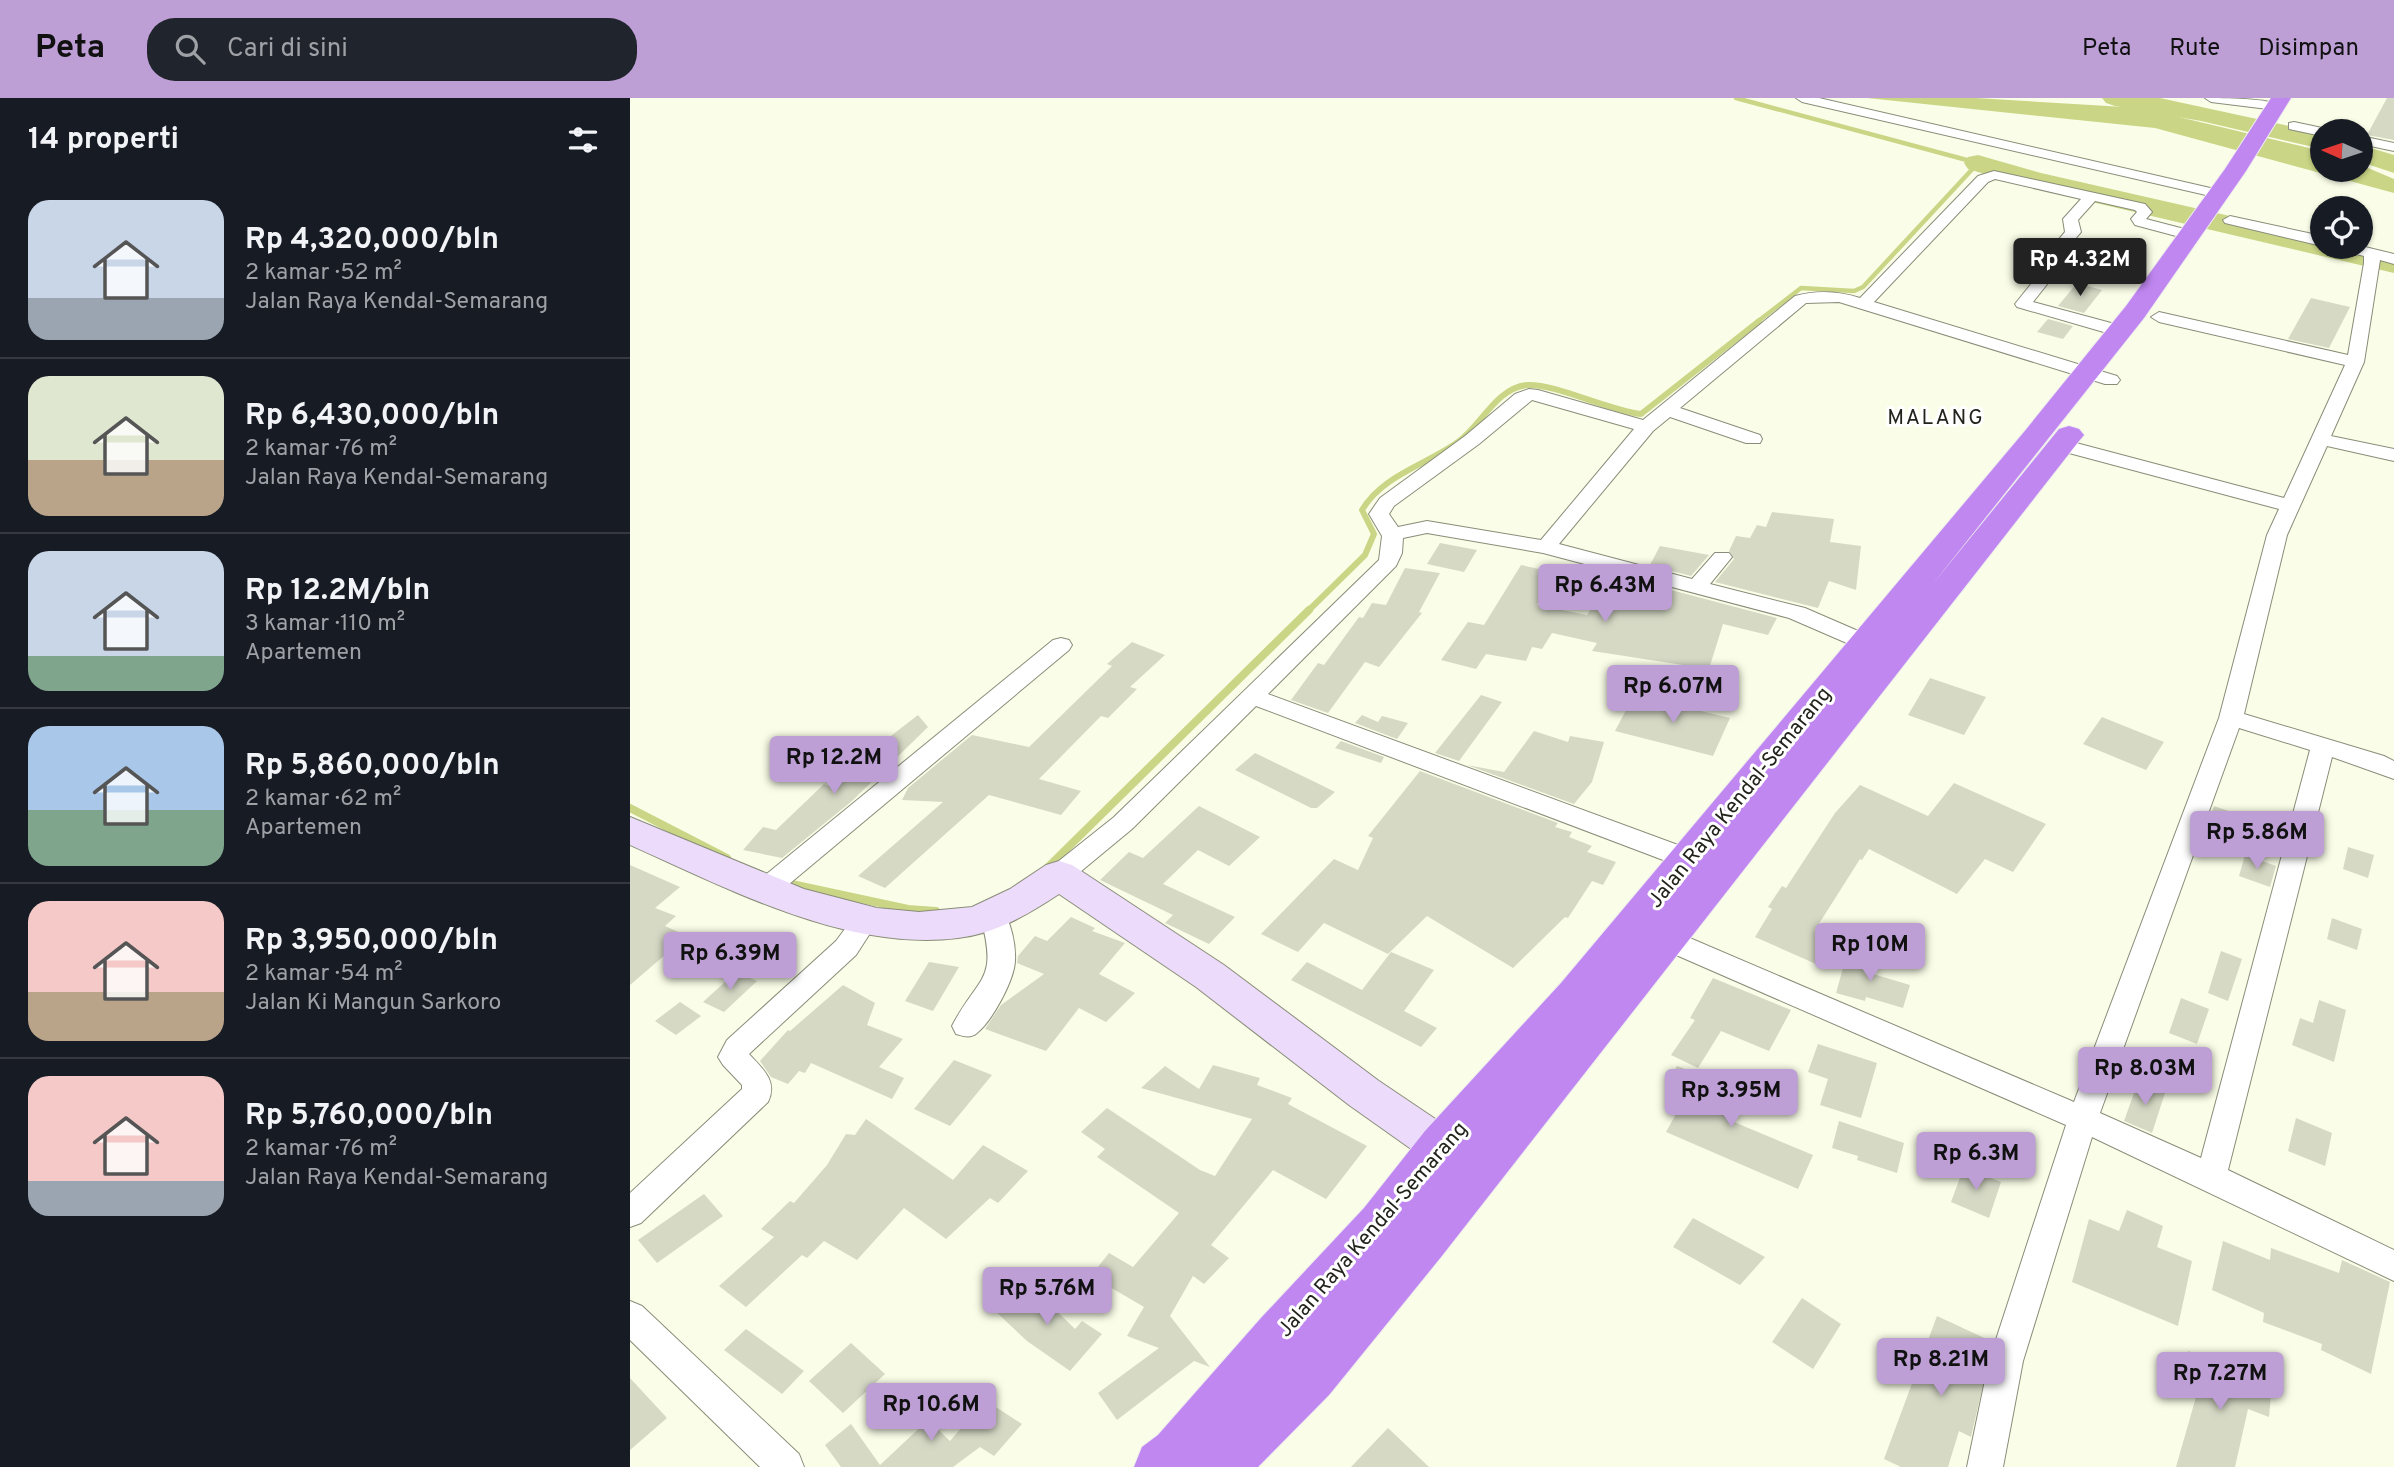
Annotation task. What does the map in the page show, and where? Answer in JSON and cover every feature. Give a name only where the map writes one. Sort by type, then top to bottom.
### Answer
[{"type":"highway","name":"Jalan Raya Kendal-Semarang","points":[[1162,1467],[1178,1455],[1280,1336],[1382,1224],[1443,1146],[1577,995],[1650,932],[1688,859],[1864,642],[2098,376],[2159,317],[2218,216],[2235,171],[2273,110]]},
{"type":"highway","name":"Jalan Raya Kendal-Semarang","points":[[1218,1467],[1310,1377],[1423,1241],[1650,932],[2061,445],[2120,331],[2218,216]]},
{"type":"street","points":[[1802,98],[2218,216],[2310,238]]},
{"type":"street","points":[[2211,98],[2273,110]]},
{"type":"street","points":[[2293,126],[2310,130]]},
{"type":"street","points":[[2373,143],[2394,147]]},
{"type":"street","points":[[1863,303],[1983,179],[1990,176],[2140,207],[2145,212],[2138,219],[2140,222],[2218,216]]},
{"type":"street","points":[[2092,196],[2070,219],[2073,232],[2057,251],[2059,259],[2023,304],[2120,331]]},
{"type":"street","points":[[2373,258],[2394,259]]},
{"type":"street","points":[[2373,258],[2394,268]]},
{"type":"street","points":[[1985,1467],[2006,1361],[2083,1119],[2231,718],[2277,535],[2355,362],[2372,259]]},
{"type":"street","points":[[1546,547],[1646,427],[1801,299],[1833,296],[1863,303],[2098,376]]},
{"type":"street","points":[[2159,317],[2355,362]]},
{"type":"street","points":[[632,832],[774,881],[865,920],[923,927],[960,924],[993,915],[1031,895],[1059,876],[1123,823],[1390,562],[1396,545],[1394,534],[1379,514],[1387,502],[1472,440],[1529,394],[1646,427]]},
{"type":"street","points":[[1668,410],[1754,439]]},
{"type":"street","points":[[2322,439],[2394,455]]},
{"type":"street","points":[[2061,445],[2291,506]]},
{"type":"street","points":[[1394,534],[1427,527],[1546,547],[1797,613],[1864,642]]},
{"type":"street","points":[[1695,588],[1722,557]]},
{"type":"street","points":[[774,881],[1062,645]]},
{"type":"street","points":[[1252,696],[1688,859]]},
{"type":"street","points":[[2231,718],[2375,762],[2394,771]]},
{"type":"street","points":[[2211,1177],[2323,746]]},
{"type":"street","points":[[1059,876],[1210,976],[1364,1093],[1443,1146],[1476,1172]]},
{"type":"street","points":[[966,1026],[989,996],[1001,974],[1002,944],[993,915]]},
{"type":"street","points":[[630,1213],[757,1093],[756,1080],[733,1057],[737,1048],[846,948],[865,920]]},
{"type":"street","points":[[1650,932],[2083,1119],[2211,1177],[2394,1266]]},
{"type":"street","points":[[630,1317],[786,1467]]},
{"type":"shaded area","points":[[1867,98],[1976,98],[2141,108],[2310,148],[2310,170],[2155,128]]},
{"type":"shaded area","points":[[2373,170],[2394,179],[2394,193],[2354,182],[2373,182]]},
{"type":"building","points":[[2387,98],[2394,98],[2394,140],[2373,136],[2373,124]]},
{"type":"building","points":[[2077,283],[2102,290],[2084,313],[2058,306]]},
{"type":"building","points":[[2311,298],[2350,307],[2329,348],[2288,339]]},
{"type":"building","points":[[2048,319],[2073,326],[2063,339],[2037,332]]},
{"type":"building","points":[[1772,512],[1834,519],[1830,542],[1861,546],[1856,590],[1829,581],[1818,608],[1715,582],[1734,559],[1729,551],[1736,536],[1750,538],[1757,525],[1766,527]]},
{"type":"building","points":[[1440,543],[1477,550],[1464,572],[1427,564]]},
{"type":"building","points":[[1660,546],[1709,555],[1691,576],[1650,565]]},
{"type":"building","points":[[1521,565],[1557,573],[1537,605],[1587,615],[1610,577],[1640,584],[1641,582],[1777,618],[1768,635],[1723,624],[1709,669],[1592,651],[1597,643],[1552,633],[1542,649],[1532,647],[1526,661],[1486,654],[1476,669],[1441,660],[1468,622],[1484,625]]},
{"type":"building","points":[[1405,568],[1440,573],[1419,612],[1422,613],[1379,667],[1365,662],[1328,713],[1291,700],[1318,663],[1324,665],[1372,603],[1386,605]]},
{"type":"building","points":[[1132,642],[1165,655],[1130,687],[1137,689],[1108,718],[1101,716],[1039,779],[1081,791],[1061,815],[989,795],[885,888],[858,876],[943,802],[902,800],[908,788],[972,735],[1029,747],[1112,666],[1107,664]]},
{"type":"building","points":[[1930,678],[1986,697],[1964,735],[1908,715]]},
{"type":"building","points":[[1481,695],[1502,702],[1459,761],[1435,753]]},
{"type":"building","points":[[1634,695],[1730,718],[1713,756],[1615,731]]},
{"type":"building","points":[[918,715],[928,727],[852,801],[782,858],[743,850],[763,827],[776,830],[824,784],[834,788],[861,759]]},
{"type":"building","points":[[1362,715],[1378,722],[1382,716],[1408,723],[1397,739],[1355,723]]},
{"type":"building","points":[[2102,717],[2164,742],[2146,770],[2083,744]]},
{"type":"building","points":[[1534,731],[1568,742],[1570,736],[1604,742],[1592,782],[1574,804],[1467,765],[1504,772]]},
{"type":"building","points":[[1341,741],[1384,757],[1381,763],[1335,748]]},
{"type":"building","points":[[1255,753],[1335,792],[1317,808],[1311,808],[1235,770]]},
{"type":"building","points":[[1420,771],[1558,823],[1555,827],[1572,832],[1569,837],[1592,846],[1587,852],[1616,862],[1603,885],[1592,881],[1568,918],[1565,917],[1513,968],[1427,916],[1388,954],[1324,923],[1298,952],[1261,934],[1334,859],[1358,870],[1373,838],[1368,836]]},
{"type":"building","points":[[1954,783],[2046,824],[2013,872],[1985,859],[1957,894],[1869,849],[1815,930],[1830,937],[1816,964],[1755,937],[1772,909],[1768,907],[1782,886],[1786,888],[1835,813],[1860,785],[1928,816]]},
{"type":"building","points":[[1199,806],[1260,837],[1229,866],[1198,850],[1163,884],[1235,917],[1209,944],[1165,923],[1173,915],[1100,880],[1129,852],[1143,858]]},
{"type":"building","points":[[2214,806],[2252,819],[2243,846],[2205,833]]},
{"type":"building","points":[[2348,847],[2374,855],[2368,878],[2343,869]]},
{"type":"building","points":[[2245,855],[2276,866],[2270,887],[2239,876]]},
{"type":"building","points":[[630,865],[680,887],[655,908],[676,916],[665,926],[687,936],[630,985]]},
{"type":"building","points":[[1071,917],[1095,928],[1092,931],[1125,943],[1099,974],[1135,993],[1106,1022],[1079,1008],[1046,1051],[985,1029],[1001,1005],[1044,974],[1017,963],[1018,956],[1035,936],[1047,941]]},
{"type":"building","points":[[2332,918],[2362,929],[2357,950],[2327,939]]},
{"type":"building","points":[[2221,951],[2242,959],[2228,1001],[2208,993]]},
{"type":"building","points":[[1391,952],[1434,970],[1404,1011],[1437,1028],[1421,1047],[1291,980],[1307,962],[1362,990]]},
{"type":"building","points":[[1847,954],[1877,963],[1873,974],[1910,985],[1903,1008],[1866,997],[1865,1001],[1836,993]]},
{"type":"building","points":[[929,962],[959,967],[933,1011],[905,1001]]},
{"type":"building","points":[[736,972],[757,981],[724,1012],[703,1002]]},
{"type":"building","points":[[1713,978],[1791,1010],[1769,1051],[1721,1031],[1698,1068],[1671,1055],[1695,1020],[1690,1018]]},
{"type":"building","points":[[843,985],[875,1003],[867,1025],[903,1039],[879,1067],[904,1078],[892,1099],[811,1063],[805,1073],[799,1071],[788,1084],[771,1077],[760,1061],[788,1030]]},
{"type":"building","points":[[2181,998],[2209,1009],[2197,1044],[2169,1033]]},
{"type":"building","points":[[2319,1000],[2346,1010],[2334,1062],[2292,1045],[2300,1018],[2313,1023]]},
{"type":"building","points":[[680,1002],[701,1016],[676,1035],[655,1021]]},
{"type":"building","points":[[1818,1044],[1877,1063],[1861,1118],[1820,1105],[1828,1079],[1808,1072]]},
{"type":"building","points":[[954,1060],[992,1075],[950,1126],[914,1109]]},
{"type":"building","points":[[1213,1065],[1260,1078],[1257,1085],[1292,1098],[1288,1104],[1367,1146],[1326,1199],[1273,1170],[1211,1245],[1229,1258],[1204,1284],[1193,1276],[1170,1316],[1210,1367],[1194,1361],[1117,1420],[1098,1393],[1159,1348],[1127,1336],[1144,1307],[1091,1276],[1109,1253],[1133,1267],[1179,1213],[1097,1157],[1105,1149],[1081,1132],[1107,1108],[1200,1170],[1215,1176],[1252,1119],[1141,1088],[1165,1066],[1199,1089]]},
{"type":"building","points":[[1677,1066],[1747,1093],[1734,1122],[1813,1155],[1798,1189],[1666,1132],[1686,1096],[1665,1087]]},
{"type":"building","points":[[2138,1082],[2165,1093],[2152,1133],[2124,1121]]},
{"type":"building","points":[[2296,1118],[2332,1133],[2325,1166],[2288,1151]]},
{"type":"building","points":[[866,1119],[953,1180],[983,1145],[1028,1171],[998,1203],[990,1198],[946,1239],[904,1208],[857,1260],[824,1241],[807,1258],[802,1255],[746,1307],[719,1286],[774,1237],[761,1229],[790,1201],[794,1203],[827,1165],[846,1134],[855,1135]]},
{"type":"building","points":[[1839,1121],[1904,1143],[1897,1173],[1857,1160],[1858,1156],[1832,1148]]},
{"type":"building","points":[[1964,1167],[2001,1182],[1989,1218],[1951,1202]]},
{"type":"building","points":[[704,1194],[723,1216],[657,1263],[638,1240]]},
{"type":"building","points":[[2127,1210],[2163,1226],[2157,1247],[2192,1261],[2178,1326],[2072,1282],[2089,1219],[2119,1231]]},
{"type":"building","points":[[1693,1218],[1765,1257],[1740,1285],[1673,1247]]},
{"type":"building","points":[[2223,1241],[2270,1260],[2271,1248],[2339,1273],[2342,1260],[2390,1282],[2371,1374],[2321,1350],[2322,1344],[2263,1322],[2264,1313],[2212,1290]]},
{"type":"building","points":[[1026,1281],[1075,1329],[1082,1321],[1102,1334],[1070,1371],[1027,1341],[994,1310]]},
{"type":"building","points":[[1802,1298],[1841,1324],[1813,1369],[1772,1342]]},
{"type":"building","points":[[1937,1316],[1993,1342],[1971,1437],[1959,1431],[1948,1467],[1901,1467],[1884,1459]]},
{"type":"building","points":[[746,1329],[804,1371],[782,1394],[724,1350]]},
{"type":"building","points":[[851,1343],[885,1374],[843,1413],[809,1381]]},
{"type":"building","points":[[2188,1351],[2272,1383],[2269,1417],[2248,1409],[2235,1467],[2176,1467],[2198,1390],[2184,1384]]},
{"type":"building","points":[[630,1378],[667,1418],[630,1450]]},
{"type":"building","points":[[985,1400],[1022,1424],[994,1456],[980,1447],[953,1467],[841,1467],[825,1445],[851,1424],[880,1465],[928,1420],[950,1441]]},
{"type":"building","points":[[1388,1428],[1429,1467],[1351,1467]]},
{"type":"waterway","points":[[1736,98],[1978,163],[1863,287],[1854,291],[1801,288],[1757,322]]},
{"type":"waterway","points":[[2115,98],[2201,113],[2310,138]]},
{"type":"waterway","points":[[2373,157],[2394,165]]},
{"type":"waterway","points":[[1978,163],[2034,180],[2310,243]]},
{"type":"waterway","points":[[2373,259],[2394,264]]},
{"type":"waterway","points":[[1308,611],[1365,555],[1374,534],[1362,510],[1371,498],[1393,479],[1458,442],[1506,393],[1527,385],[1551,388],[1641,414],[1759,321]]},
{"type":"waterway","points":[[1046,869],[1309,610]]},
{"type":"waterway","points":[[630,808],[727,858]]},
{"type":"waterway","points":[[787,883],[908,909],[936,911]]},
{"type":"district","name":"MALANG","points":[[1936,417]]}]
